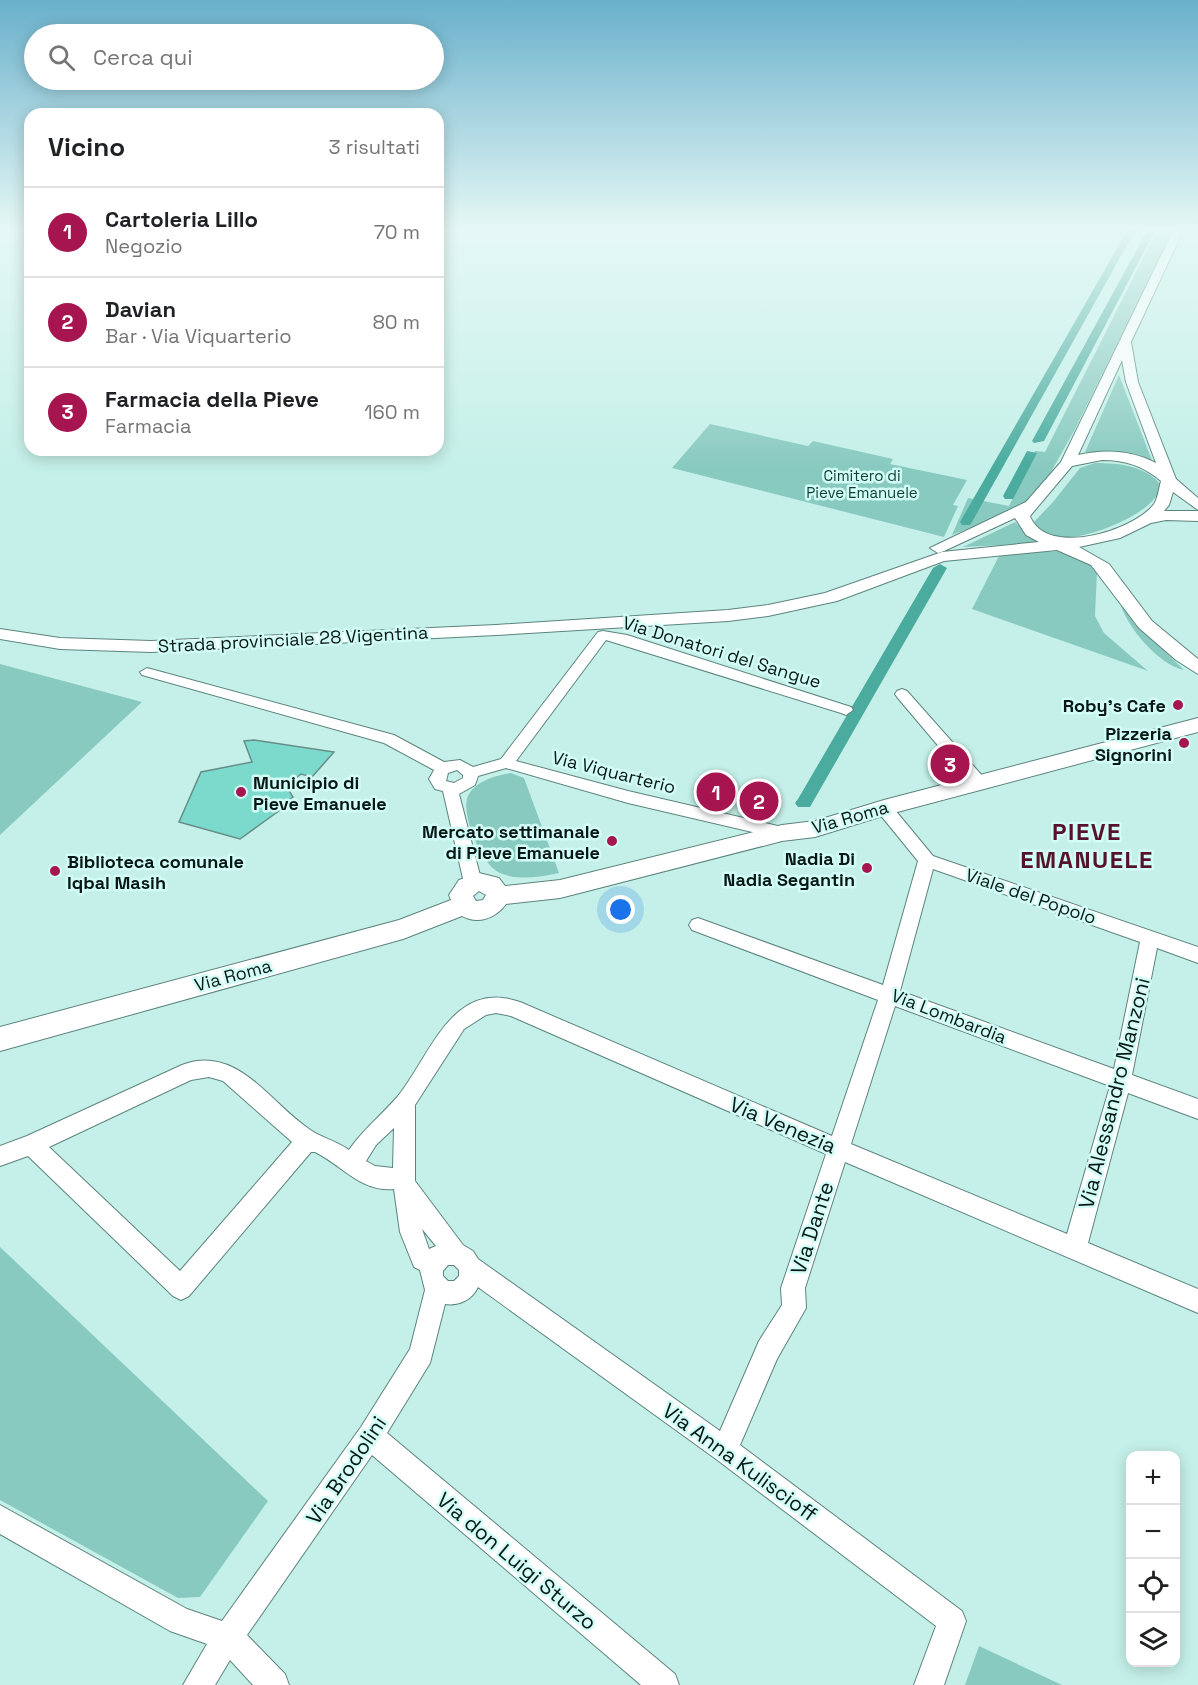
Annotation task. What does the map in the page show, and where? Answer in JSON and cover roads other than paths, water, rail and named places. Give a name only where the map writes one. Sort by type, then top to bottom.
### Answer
[{"type":"main road","points":[[1141,310],[1066,463],[1022,516],[1028,528],[1036,535],[1088,555],[1100,564],[1149,630],[1198,668]]},
{"type":"main road","points":[[1113,580],[1104,555],[1109,544],[1121,533],[1146,519],[1164,501],[1169,491],[1169,480],[1132,382],[1125,343]]},
{"type":"main road","points":[[1066,463],[1091,455],[1121,456],[1148,465],[1198,505]]},
{"type":"main road","points":[[812,601],[958,540],[1032,505]]},
{"type":"main road","points":[[1146,519],[1166,515],[1198,516]]},
{"type":"main road","points":[[812,601],[843,593],[929,560],[957,554],[1062,545],[1121,533]]},
{"type":"main road","name":"Strada provinciale 28 Vigentina","points":[[0,634],[51,642],[141,646],[637,622],[754,612],[812,601]]},
{"type":"main road","points":[[1172,648],[1198,680]]},
{"type":"main road","name":"Via Roma","points":[[0,1039],[403,929],[468,894],[473,910],[485,910],[495,905],[499,896],[560,889],[782,833],[815,829],[884,808],[1198,725]]},
{"type":"street","name":"Via Donatori del Sangue","points":[[506,763],[603,635],[622,638],[846,710]]},
{"type":"street","points":[[147,672],[389,739],[443,768],[460,765],[471,773]]},
{"type":"street","points":[[902,694],[979,783]]},
{"type":"street","points":[[471,773],[506,763]]},
{"type":"street","name":"Via Viquarterio","points":[[506,763],[628,797],[782,833]]},
{"type":"street","points":[[443,768],[438,775],[438,782],[450,789],[467,784],[471,773]]},
{"type":"street","points":[[450,789],[468,894]]},
{"type":"street","points":[[884,808],[927,860]]},
{"type":"street","name":"Viale del Popolo","points":[[927,860],[1198,955]]},
{"type":"street","name":"Via Dante","points":[[725,1450],[768,1350],[794,1308],[793,1288],[890,993],[927,860]]},
{"type":"street","name":"Via Lombardia","points":[[698,925],[890,993],[1121,1082],[1198,1109]]},
{"type":"street","name":"Via Alessandro Manzoni","points":[[1075,1248],[1121,1082],[1150,937]]},
{"type":"street","name":"Via Venezia","points":[[351,1166],[369,1138],[405,1103],[457,1023],[475,1010],[496,1005],[513,1008],[838,1149],[1198,1301]]},
{"type":"street","points":[[0,1156],[31,1145],[189,1071],[209,1068],[229,1073],[306,1141],[321,1142],[351,1166],[380,1178],[392,1181],[404,1178]]},
{"type":"street","points":[[405,1103],[404,1178],[411,1232],[422,1258],[454,1260]]},
{"type":"street","points":[[31,1145],[182,1288],[306,1141]]},
{"type":"street","points":[[404,1178],[417,1205],[437,1226],[454,1260],[469,1280],[460,1290],[448,1294],[437,1289],[431,1273],[454,1260]]},
{"type":"street","name":"Via Anna Kuliscioff","points":[[454,1260],[725,1450],[952,1621],[929,1685]]},
{"type":"street","name":"Via Brodolini","points":[[198,1685],[228,1637],[370,1437],[421,1354],[437,1289]]},
{"type":"street","name":"Via don Luigi Sturzo","points":[[370,1437],[664,1685]]},
{"type":"street","points":[[0,1519],[180,1621],[228,1637],[274,1685]]},
{"type":"waterway","points":[[966,522],[1086,310]]},
{"type":"waterway","points":[[1038,441],[1110,310]]},
{"type":"waterway","points":[[1009,496],[1031,453]]},
{"type":"waterway","points":[[804,803],[940,568]]},
{"type":"place","name":"Roby's Cafe","points":[[1178,705]]},
{"type":"place","name":"Pizzeria Signorini","points":[[1184,743]]},
{"type":"place","name":"Farmacia della Pieve","points":[[950,764]]},
{"type":"place","name":"Municipio di Pieve Emanuele","points":[[241,792]]},
{"type":"place","name":"Cartoleria Lillo","points":[[716,792]]},
{"type":"place","name":"Davian","points":[[759,801]]},
{"type":"place","name":"Mercato settimanale di Pieve Emanuele","points":[[612,841]]},
{"type":"place","name":"Nadia Di Nadia Segantin","points":[[867,868]]},
{"type":"place","name":"Biblioteca comunale Iqbal Masih","points":[[55,871]]},
{"type":"district","name":"PIEVE EMANUELE","points":[[1087,845]]},
{"type":"park label","name":"Cimitero di Pieve Emanuele","points":[[862,484]]}]
